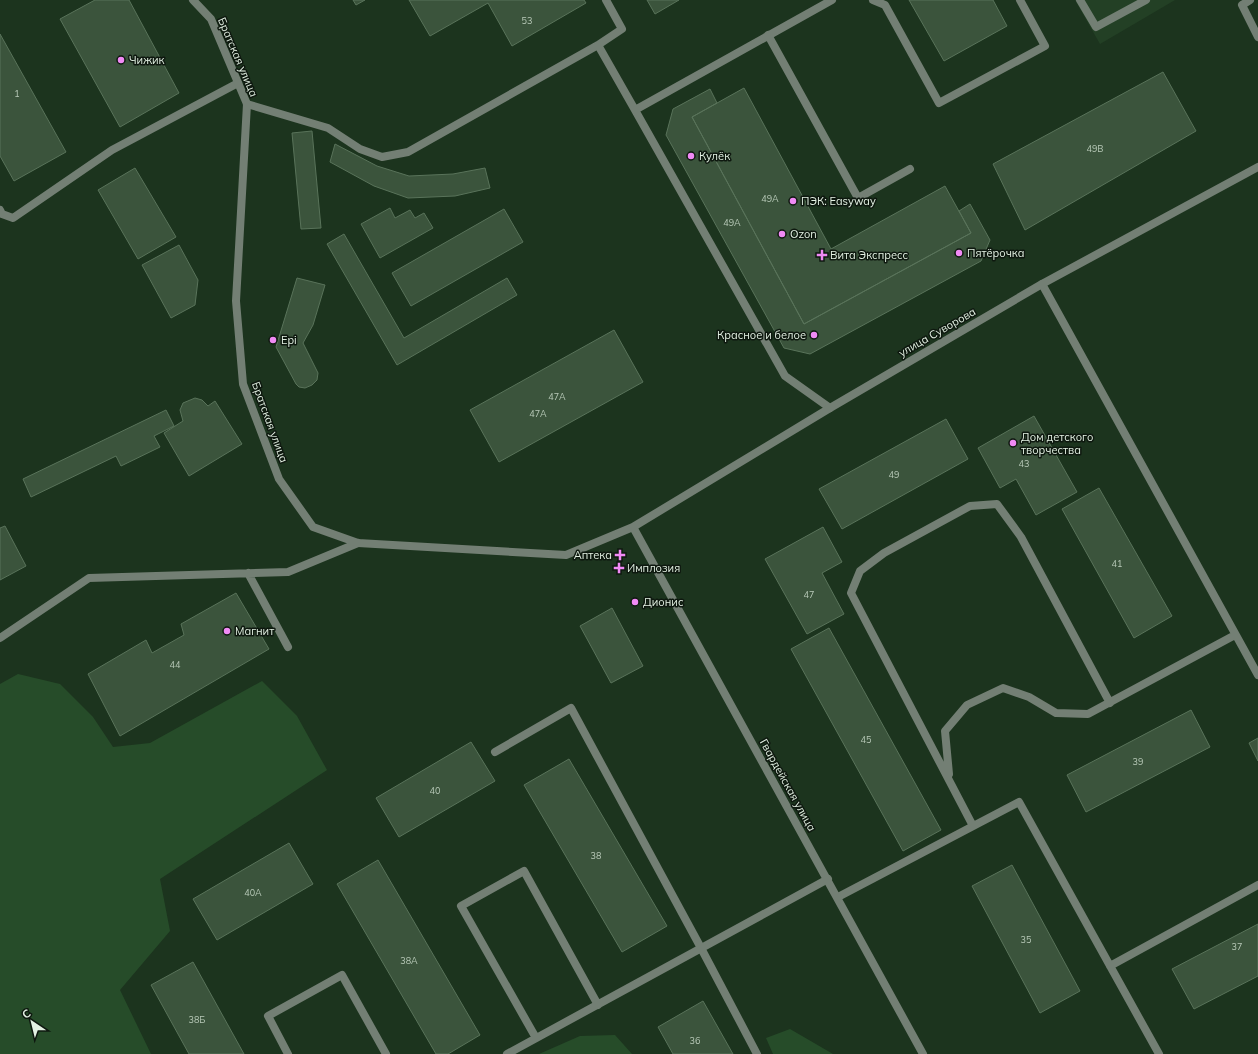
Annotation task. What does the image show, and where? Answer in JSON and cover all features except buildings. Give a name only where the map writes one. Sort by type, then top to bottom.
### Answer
[{"type":"street","name":"Братская улица","points":[[193,0],[211,19],[247,104],[236,301],[243,384],[279,479],[313,527],[358,543],[566,555],[633,527]]},
{"type":"street","points":[[247,104],[328,128],[360,149],[382,157],[408,152],[598,45],[622,29],[606,0]]},
{"type":"street","points":[[635,110],[832,0]]},
{"type":"street","points":[[873,0],[885,5],[939,103],[1045,46],[1020,0]]},
{"type":"street","points":[[1080,0],[1096,27],[1146,0]]},
{"type":"street","points":[[1250,0],[1242,5],[1258,37]]},
{"type":"street","points":[[768,35],[858,198],[910,169]]},
{"type":"street","points":[[598,45],[785,376],[830,408]]},
{"type":"street","points":[[0,210],[2,214],[14,218],[112,150],[238,83]]},
{"type":"street","name":"улица Суворова","points":[[633,527],[830,408],[1042,284],[1258,166]]},
{"type":"street","points":[[1042,284],[1258,675]]},
{"type":"street","points":[[973,826],[851,593],[860,571],[884,553],[970,506],[997,504],[1021,536],[1110,702]]},
{"type":"street","name":"Гвардейская улица","points":[[633,527],[838,897],[923,1054]]},
{"type":"street","points":[[0,638],[89,578],[288,572],[358,543]]},
{"type":"street","points":[[248,574],[288,647]]},
{"type":"street","points":[[949,778],[946,731],[968,705],[1002,688],[1030,697],[1056,713],[1088,714],[1235,635]]},
{"type":"street","points":[[495,752],[570,708],[702,948],[757,1054]]},
{"type":"street","points":[[838,897],[1019,802],[1159,1054]]},
{"type":"street","points":[[536,1038],[461,906],[524,871],[598,1005]]},
{"type":"street","points":[[508,1054],[828,880]]},
{"type":"street","points":[[1110,966],[1258,885]]},
{"type":"street","points":[[288,1054],[268,1016],[342,975],[386,1054]]},
{"type":"shaded area","points":[[1075,0],[1175,0],[1100,44]]},
{"type":"shaded area","points":[[18,674],[60,684],[93,717],[113,747],[150,743],[262,681],[297,716],[327,770],[160,879],[170,931],[120,990],[151,1054],[0,1054],[0,684]]},
{"type":"shaded area","points":[[790,1029],[833,1054],[773,1054],[766,1038]]},
{"type":"shaded area","points":[[615,1035],[632,1054],[539,1054],[580,1036]]},
{"type":"place","name":"Чижик","points":[[121,60]]},
{"type":"place","name":"Кулёк","points":[[691,156]]},
{"type":"place","name":"ПЭК: Easyway","points":[[793,201]]},
{"type":"place","name":"Ozon","points":[[782,234]]},
{"type":"place","name":"Пятёрочка","points":[[959,253]]},
{"type":"place","name":"Вита Экспресс","points":[[822,255]]},
{"type":"place","name":"Красное и белое","points":[[814,335]]},
{"type":"place","name":"Epi","points":[[273,340]]},
{"type":"place","name":"Дом детского творчества","points":[[1013,443]]},
{"type":"place","name":"Аптека","points":[[620,555]]},
{"type":"place","name":"Имплозия","points":[[619,568]]},
{"type":"place","name":"Дионис","points":[[635,602]]},
{"type":"place","name":"Магнит","points":[[227,631]]}]
